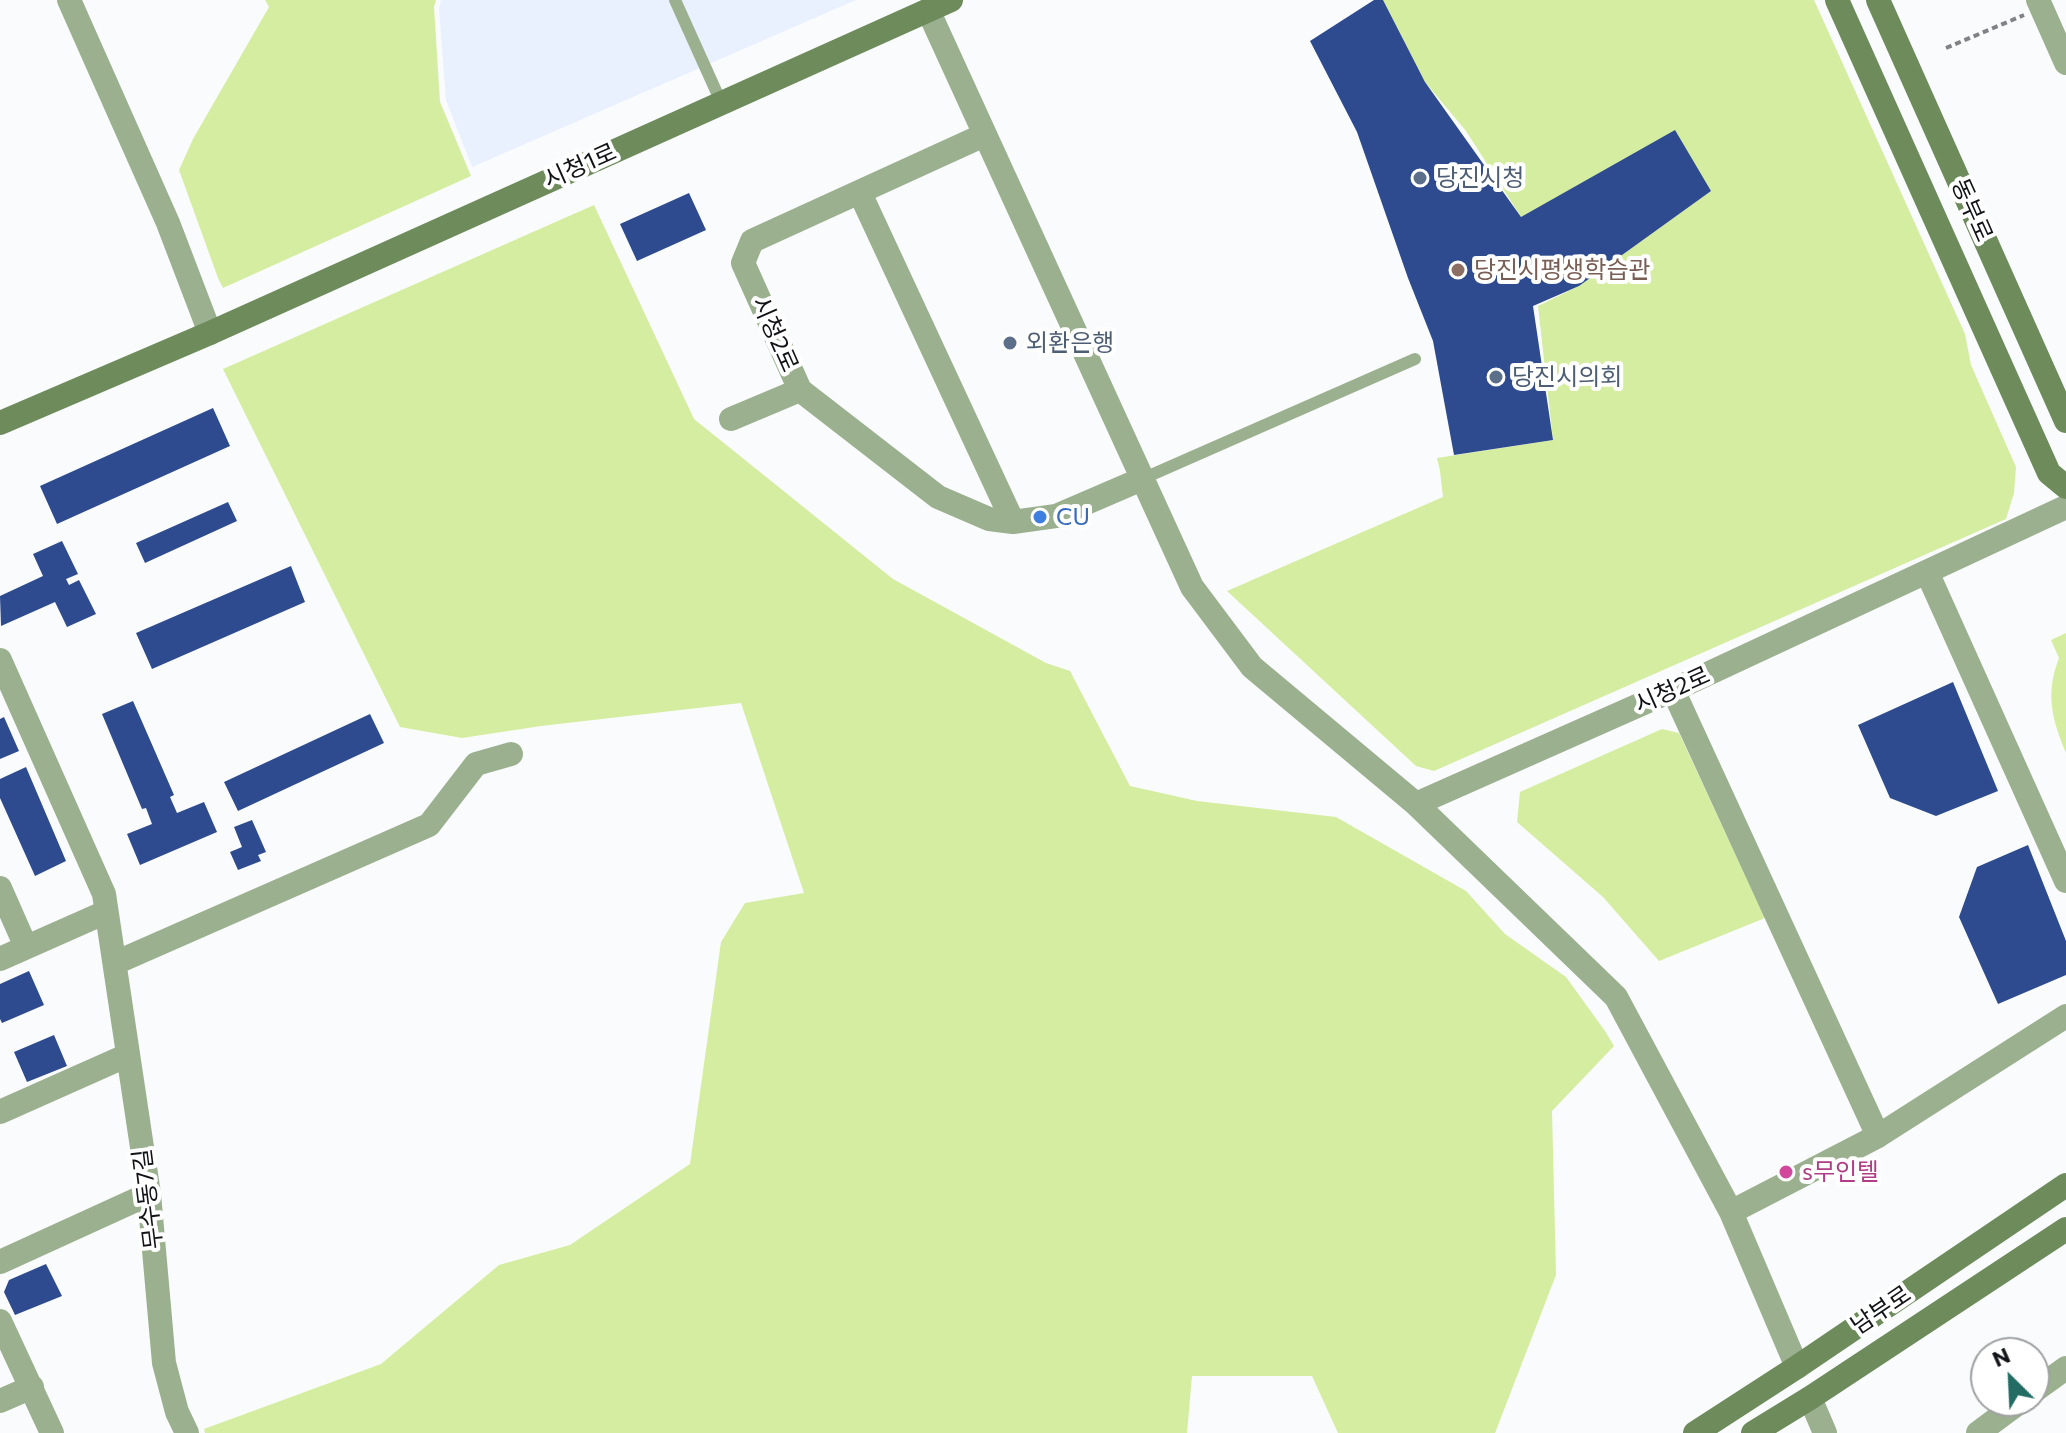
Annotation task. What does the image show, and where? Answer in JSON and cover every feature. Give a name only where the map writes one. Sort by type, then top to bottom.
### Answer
[{"type":"street","points":[[69,0],[168,223],[210,333]]},
{"type":"street","name":"시청1로","points":[[0,423],[210,333],[721,102],[925,5],[951,0]]},
{"type":"street","points":[[1837,0],[2049,473],[2066,487]]},
{"type":"street","name":"동부로","points":[[1878,0],[2066,421]]},
{"type":"street","points":[[2040,4],[2066,63]]},
{"type":"street","points":[[925,5],[1192,587],[1252,667],[1416,804],[1616,997],[1731,1212],[1825,1433]]},
{"type":"street","name":"시청2로","points":[[984,135],[752,241],[743,263],[800,390],[938,497],[989,519],[1013,522],[1056,516],[1142,479]]},
{"type":"street","points":[[860,193],[1013,522]]},
{"type":"street","points":[[731,419],[800,390]]},
{"type":"street","points":[[938,497],[975,500],[994,492],[994,481]]},
{"type":"street","name":"시청2로","points":[[1416,804],[1673,690],[2066,507]]},
{"type":"street","points":[[1927,572],[2066,881]]},
{"type":"street","name":"무수동7길","points":[[0,660],[104,894],[149,1194],[164,1363],[177,1412],[187,1433]]},
{"type":"street","points":[[1673,690],[1878,1136]]},
{"type":"street","points":[[115,963],[429,825],[476,764],[511,754]]},
{"type":"street","points":[[0,888],[26,947]]},
{"type":"street","points":[[0,959],[106,912]]},
{"type":"street","points":[[1731,1212],[1878,1136],[2066,1016]]},
{"type":"street","points":[[0,1112],[128,1055]]},
{"type":"street","name":"남부로","points":[[1695,1433],[2066,1185]]},
{"type":"street","points":[[0,1262],[149,1194]]},
{"type":"street","name":"남부로","points":[[1753,1433],[2066,1229]]},
{"type":"street","points":[[0,1321],[52,1433]]},
{"type":"street","points":[[0,1401],[32,1387]]},
{"type":"street","points":[[1978,1433],[2000,1417]]},
{"type":"lane","points":[[675,0],[721,102]]},
{"type":"lane","points":[[1142,479],[1415,359]]},
{"type":"path","points":[[1946,48],[2040,4]]},
{"type":"shaded area","points":[[441,0],[856,0],[472,167],[446,100],[439,9]]},
{"type":"green space","points":[[265,0],[436,0],[440,102],[471,176],[223,288],[179,170],[193,139],[269,7]]},
{"type":"green space","points":[[1383,0],[1814,0],[1965,334],[1971,365],[2016,467],[2014,493],[2006,519],[1434,771],[1416,766],[1227,591],[1443,497],[1437,458],[1553,440],[1538,306],[1579,286],[1711,191],[1521,217],[1466,131],[1425,82]]},
{"type":"green space","points":[[594,205],[694,419],[893,579],[1046,663],[1070,671],[1130,786],[1197,801],[1336,817],[1466,891],[1505,934],[1566,977],[1614,1046],[1552,1111],[1556,1275],[1495,1433],[1338,1433],[1312,1376],[1192,1376],[1187,1433],[205,1433],[204,1429],[381,1364],[499,1265],[570,1245],[690,1164],[721,942],[745,903],[804,893],[741,703],[462,738],[400,727],[223,369]]},
{"type":"green space","points":[[2066,633],[2066,753],[2052,706],[2052,683],[2059,658],[2051,640]]},
{"type":"green space","points":[[1662,729],[1679,733],[1765,918],[1659,961],[1603,897],[1517,822],[1520,792]]},
{"type":"building","points":[[1374,0],[1383,0],[1425,82],[1521,217],[1675,130],[1711,191],[1579,286],[1533,306],[1553,440],[1454,455],[1433,341],[1357,132],[1310,41]]},
{"type":"building","points":[[689,193],[706,230],[637,261],[620,224]]},
{"type":"building","points":[[213,408],[230,446],[57,524],[40,486]]},
{"type":"building","points":[[228,502],[237,521],[145,563],[136,543]]},
{"type":"building","points":[[62,541],[78,574],[66,579],[69,585],[79,580],[96,614],[67,627],[55,602],[1,626],[0,596],[43,576],[33,554]]},
{"type":"building","points":[[291,566],[305,602],[152,669],[136,633]]},
{"type":"building","points":[[1953,682],[1998,791],[1936,816],[1890,798],[1858,725]]},
{"type":"building","points":[[133,701],[174,795],[170,797],[177,813],[204,802],[217,832],[140,865],[127,834],[152,824],[146,808],[142,809],[102,714]]},
{"type":"building","points":[[370,714],[384,743],[238,811],[224,782]]},
{"type":"building","points":[[4,717],[19,751],[0,759],[0,719]]},
{"type":"building","points":[[26,767],[66,861],[35,876],[0,798],[0,779]]},
{"type":"building","points":[[252,820],[266,852],[258,855],[261,861],[238,870],[230,852],[242,847],[234,827]]},
{"type":"building","points":[[2028,845],[2066,941],[2066,975],[1998,1004],[1959,917],[1977,867]]},
{"type":"building","points":[[29,971],[44,1005],[2,1023],[0,984]]},
{"type":"building","points":[[54,1035],[67,1066],[27,1082],[14,1052]]},
{"type":"building","points":[[46,1264],[62,1296],[15,1315],[4,1292],[9,1280]]},
{"type":"place","name":"당진시청","points":[[1420,178]]},
{"type":"place","name":"당진시평생학습관","points":[[1458,270]]},
{"type":"place","name":"외환은행","points":[[1010,343]]},
{"type":"place","name":"당진시의회","points":[[1496,377]]},
{"type":"place","name":"CU","points":[[1040,517]]},
{"type":"place","name":"s무인텔","points":[[1786,1172]]}]
